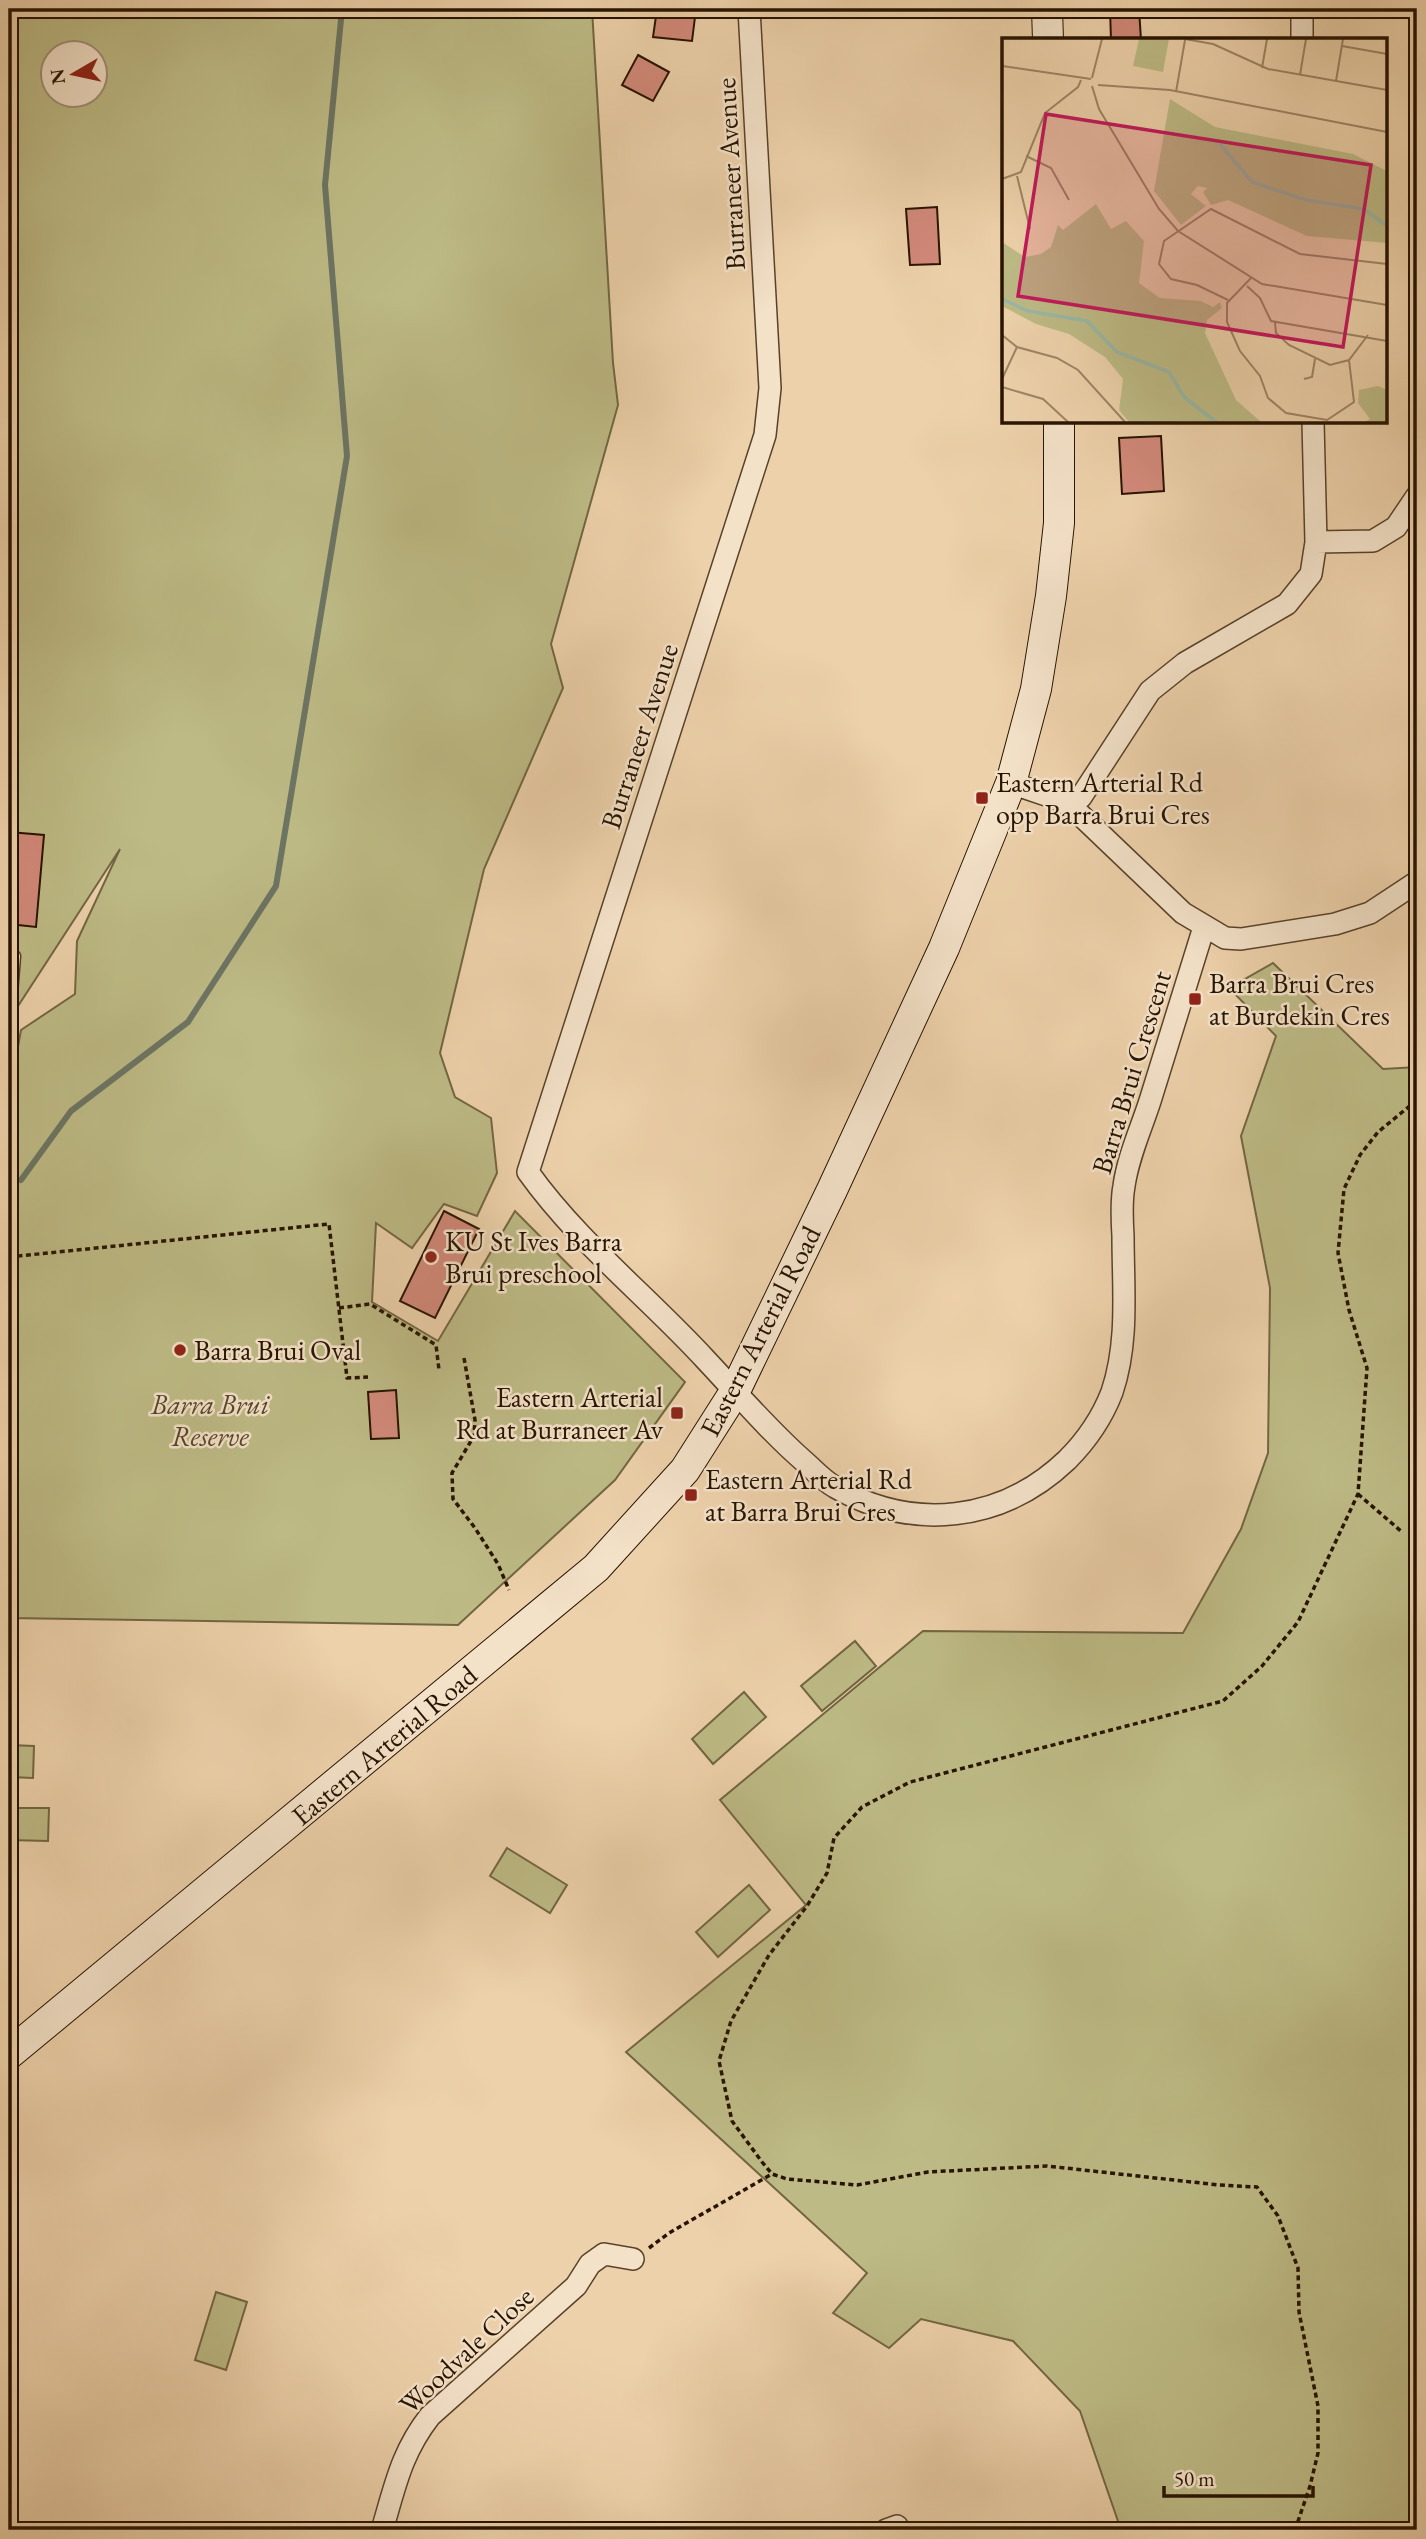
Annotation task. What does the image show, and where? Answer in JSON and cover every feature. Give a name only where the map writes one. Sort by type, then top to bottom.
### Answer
[{"type":"main road","points":[[1048,9],[1048,38]]},
{"type":"main road","name":"Eastern Arterial Road","points":[[9,2054],[596,1568],[685,1470],[734,1392],[832,1190],[944,948],[1011,783],[1036,689],[1051,596],[1059,523],[1059,424]]},
{"type":"street","name":"Burraneer Avenue","points":[[734,1392],[705,1359],[551,1204],[528,1171],[765,435],[770,388],[749,9]]},
{"type":"street","points":[[1301,9],[1303,38]]},
{"type":"street","points":[[1071,806],[1081,797],[1150,691],[1185,663],[1287,604],[1311,574],[1317,542],[1313,424]]},
{"type":"street","points":[[1317,542],[1373,541],[1396,527],[1417,496]]},
{"type":"street","points":[[1011,783],[1071,806],[1183,913],[1225,938],[1241,939],[1335,924],[1370,913],[1417,882]]},
{"type":"street","name":"Barra Brui Crescent","points":[[734,1392],[796,1455],[832,1486],[866,1502],[898,1511],[926,1515],[958,1514],[986,1508],[1032,1489],[1076,1451],[1097,1423],[1111,1394],[1120,1364],[1124,1335],[1123,1187],[1204,927]]},
{"type":"street","name":"Woodvale Close","points":[[382,2530],[402,2463],[413,2437],[430,2416],[576,2286],[590,2264],[604,2255],[633,2259]]},
{"type":"lane","points":[[9,1032],[15,956]]},
{"type":"path","points":[[1295,2530],[1318,2453],[1318,2406],[1299,2312],[1298,2268],[1278,2216],[1257,2187],[1047,2166],[928,2172],[857,2185],[786,2179],[772,2174],[732,2120],[719,2061],[731,2021],[769,1955],[807,1906],[827,1873],[834,1838],[862,1807],[910,1782],[1223,1702],[1262,1666],[1298,1622],[1358,1494],[1367,1368],[1349,1310],[1338,1253],[1345,1189],[1360,1155],[1378,1132],[1417,1100]]},
{"type":"path","points":[[9,1257],[329,1224],[347,1378],[368,1377]]},
{"type":"path","points":[[339,1308],[370,1304],[436,1345],[439,1370]]},
{"type":"path","points":[[464,1358],[475,1420],[474,1436],[452,1473],[453,1499],[498,1564],[509,1590]]},
{"type":"path","points":[[1358,1494],[1402,1532]]},
{"type":"path","points":[[633,2259],[668,2233],[772,2174]]},
{"type":"green space","name":"Barra Brui Reserve","points":[[9,9],[592,9],[613,363],[618,405],[551,644],[563,688],[484,869],[440,1053],[455,1097],[491,1118],[497,1173],[477,1216],[444,1204],[412,1248],[376,1223],[372,1302],[438,1341],[515,1211],[685,1382],[615,1480],[458,1625],[9,1618],[9,1144],[13,1141],[14,1069],[21,1030],[75,994],[77,941],[120,849],[9,1020]]},
{"type":"green space","points":[[1273,963],[1383,1069],[1417,1067],[1417,2530],[1118,2530],[1120,2527],[1080,2411],[1013,2341],[921,2319],[889,2348],[833,2313],[867,2273],[626,2052],[806,1905],[720,1800],[923,1631],[1183,1633],[1241,1529],[1268,1453],[1270,1288],[1241,1136],[1276,1036],[1229,988]]},
{"type":"green space","points":[[855,1641],[876,1666],[822,1711],[801,1686]]},
{"type":"green space","points":[[744,1692],[766,1717],[713,1764],[692,1739]]},
{"type":"green space","points":[[9,1745],[34,1746],[33,1778],[9,1777]]},
{"type":"green space","points":[[9,1808],[49,1808],[48,1841],[9,1840]]},
{"type":"green space","points":[[507,1848],[567,1885],[550,1913],[490,1876]]},
{"type":"green space","points":[[749,1885],[770,1910],[718,1957],[696,1932]]},
{"type":"green space","points":[[216,2292],[247,2302],[226,2370],[195,2360]]},
{"type":"building","points":[[657,9],[696,9],[692,41],[653,37]]},
{"type":"building","points":[[1110,9],[1139,9],[1141,38],[1111,38]]},
{"type":"building","points":[[638,55],[669,72],[653,101],[622,85]]},
{"type":"building","points":[[937,207],[940,264],[910,265],[906,209]]},
{"type":"building","points":[[1161,436],[1164,491],[1122,494],[1119,438]]},
{"type":"building","points":[[9,832],[44,835],[36,927],[9,924]]},
{"type":"building","points":[[444,1211],[479,1229],[435,1318],[400,1301]]},
{"type":"building","points":[[396,1390],[399,1438],[371,1439],[368,1392]]},
{"type":"waterway","points":[[21,1180],[71,1111],[188,1022],[276,886],[347,456],[325,185],[342,9]]},
{"type":"place","name":"Eastern Arterial Rd opp Barra Brui Cres","points":[[982,798]]},
{"type":"place","name":"Barra Brui Cres at Burdekin Cres","points":[[1195,999]]},
{"type":"place","name":"KU St Ives Barra Brui preschool","points":[[431,1257]]},
{"type":"place","name":"Barra Brui Oval","points":[[180,1350]]},
{"type":"place","name":"Eastern Arterial Rd at Burraneer Av","points":[[677,1413]]},
{"type":"place","name":"Eastern Arterial Rd at Barra Brui Cres","points":[[691,1495]]}]
